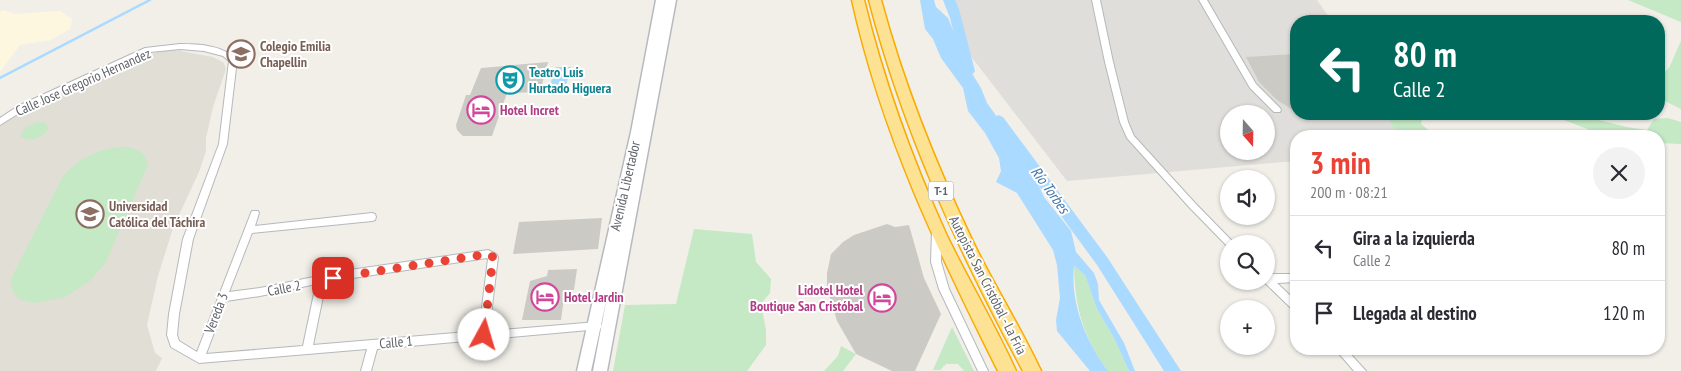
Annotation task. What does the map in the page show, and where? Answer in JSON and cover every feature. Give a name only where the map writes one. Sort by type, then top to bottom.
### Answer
[{"type":"highway","name":"Autopista San Cristóbal - La Fría","points":[[858,0],[869,49],[903,153],[937,231],[1007,371]]},
{"type":"highway","name":"Autopista San Cristóbal - La Fría","points":[[875,0],[907,108],[940,189],[977,266],[1032,371]]},
{"type":"main road","name":"Avenida Libertador","points":[[584,371],[637,132],[661,0]]},
{"type":"main road","name":"Avenida Libertador","points":[[600,371],[671,0]]},
{"type":"street","points":[[1096,0],[1111,71],[1124,122],[1131,138],[1222,235]]},
{"type":"street","points":[[1203,0],[1253,86],[1277,110]]},
{"type":"street","name":"Calle Jose Gregorio Hernandez","points":[[0,122],[20,108],[148,50],[167,46],[191,47],[214,51],[234,60],[223,144],[188,239],[174,314],[172,335],[175,344],[199,359]]},
{"type":"street","name":"Vereda 3","points":[[199,359],[255,212]]},
{"type":"street","points":[[249,230],[372,217]]},
{"type":"street","points":[[937,231],[936,262],[944,289],[983,371]]},
{"type":"street","name":"Calle 2","points":[[223,296],[260,292],[484,254],[493,257],[484,335]]},
{"type":"street","points":[[1275,278],[1290,278]]},
{"type":"street","points":[[306,351],[322,280]]},
{"type":"street","points":[[1275,286],[1290,301]]},
{"type":"street","name":"Calle 1","points":[[199,359],[609,326]]},
{"type":"street","points":[[366,371],[373,345]]},
{"type":"street","points":[[1346,355],[1361,371]]},
{"type":"shaded area","points":[[946,0],[1317,0],[1328,15],[1290,15],[1290,120],[1399,120],[1406,130],[1290,130],[1290,162],[1067,181],[963,46]]},
{"type":"shaded area","points":[[3,10],[15,14],[60,11],[72,19],[70,29],[51,40],[20,45],[0,72],[0,12]]},
{"type":"shaded area","name":"Universidad Católica del Táchira","points":[[175,50],[213,57],[224,63],[226,69],[213,107],[206,138],[206,151],[199,172],[173,228],[158,276],[147,325],[155,353],[162,358],[156,371],[0,371],[0,125],[17,113],[54,94],[130,61],[158,52]]},
{"type":"green space","points":[[1628,0],[1681,0],[1681,22]]},
{"type":"green space","points":[[1681,41],[1681,109],[1665,101],[1665,72],[1669,68]]},
{"type":"green space","points":[[1668,118],[1681,122],[1681,144],[1665,143],[1665,130],[1647,130],[1653,120],[1665,120]]},
{"type":"green space","points":[[1388,120],[1422,120],[1421,124],[1428,130],[1396,130]]},
{"type":"green space","points":[[1564,120],[1599,120],[1647,130],[1590,130]]},
{"type":"green space","points":[[45,122],[49,129],[40,137],[25,139],[21,137],[26,127]]},
{"type":"green space","points":[[124,147],[141,152],[146,158],[147,167],[106,262],[90,281],[65,297],[34,303],[21,300],[15,295],[11,286],[12,277],[62,178],[74,165],[90,155],[107,149]]},
{"type":"green space","points":[[694,229],[752,234],[756,262],[771,279],[770,293],[761,304],[766,330],[766,345],[747,371],[613,371],[625,305],[676,304]]},
{"type":"green space","points":[[1074,266],[1085,275],[1097,309],[1114,338],[1129,371],[1108,371],[1092,346],[1079,309]]},
{"type":"green space","points":[[952,327],[974,371],[964,371],[958,364],[946,364],[940,370],[933,370]]},
{"type":"green space","points":[[841,346],[856,354],[843,371],[824,371],[838,356]]},
{"type":"water","points":[[920,0],[934,0],[936,7],[948,18],[968,67],[981,88],[987,103],[1005,128],[1012,149],[1032,171],[1044,197],[1071,231],[1076,252],[1094,273],[1098,284],[1099,300],[1124,343],[1135,371],[1129,371],[1114,338],[1097,309],[1085,275],[1074,266],[1073,280],[1081,322],[1093,348],[1108,371],[1090,371],[1057,331],[1056,320],[1060,298],[1057,265],[1053,250],[1017,193],[996,182],[1001,171],[999,158],[985,133],[968,111],[963,88],[941,58],[933,39],[925,29]]},
{"type":"water","points":[[556,67],[571,67],[566,85],[550,85]]},
{"type":"building","points":[[1290,54],[1290,108],[1277,100],[1259,82],[1246,57]]},
{"type":"building","points":[[548,62],[540,92],[507,93],[492,136],[463,136],[457,130],[456,125],[466,95],[470,95],[481,68]]},
{"type":"building","points":[[602,218],[598,249],[513,254],[519,222]]},
{"type":"building","name":"Lidotel Hotel Boutique San Cristóbal","points":[[887,224],[895,227],[909,225],[924,278],[941,314],[915,371],[892,371],[856,354],[837,321],[827,288],[827,273],[831,254],[843,242],[854,235]]},
{"type":"building","name":"Hotel Jardin","points":[[577,269],[574,290],[565,290],[561,320],[522,320],[530,281],[547,276],[548,270]]},
{"type":"waterway","points":[[0,78],[150,0]]},
{"type":"waterway","name":"Río Torbes","points":[[949,0],[956,18],[963,53],[969,71]]},
{"type":"waterway","name":"Río Torbes","points":[[998,120],[1102,261],[1173,371]]},
{"type":"place","name":"Colegio Emilia Chapellin","points":[[241,54]]},
{"type":"place","name":"Teatro Luis Hurtado Higuera","points":[[510,80]]},
{"type":"place","name":"Hotel Incret","points":[[481,110]]},
{"type":"place","name":"Universidad Católica del Táchira","points":[[90,214]]},
{"type":"place","name":"Hotel Jardin","points":[[545,297]]},
{"type":"place","name":"Lidotel Hotel Boutique San Cristóbal","points":[[882,298]]},
{"type":"route","points":[[333,278],[488,254],[493,257],[484,335]]}]
